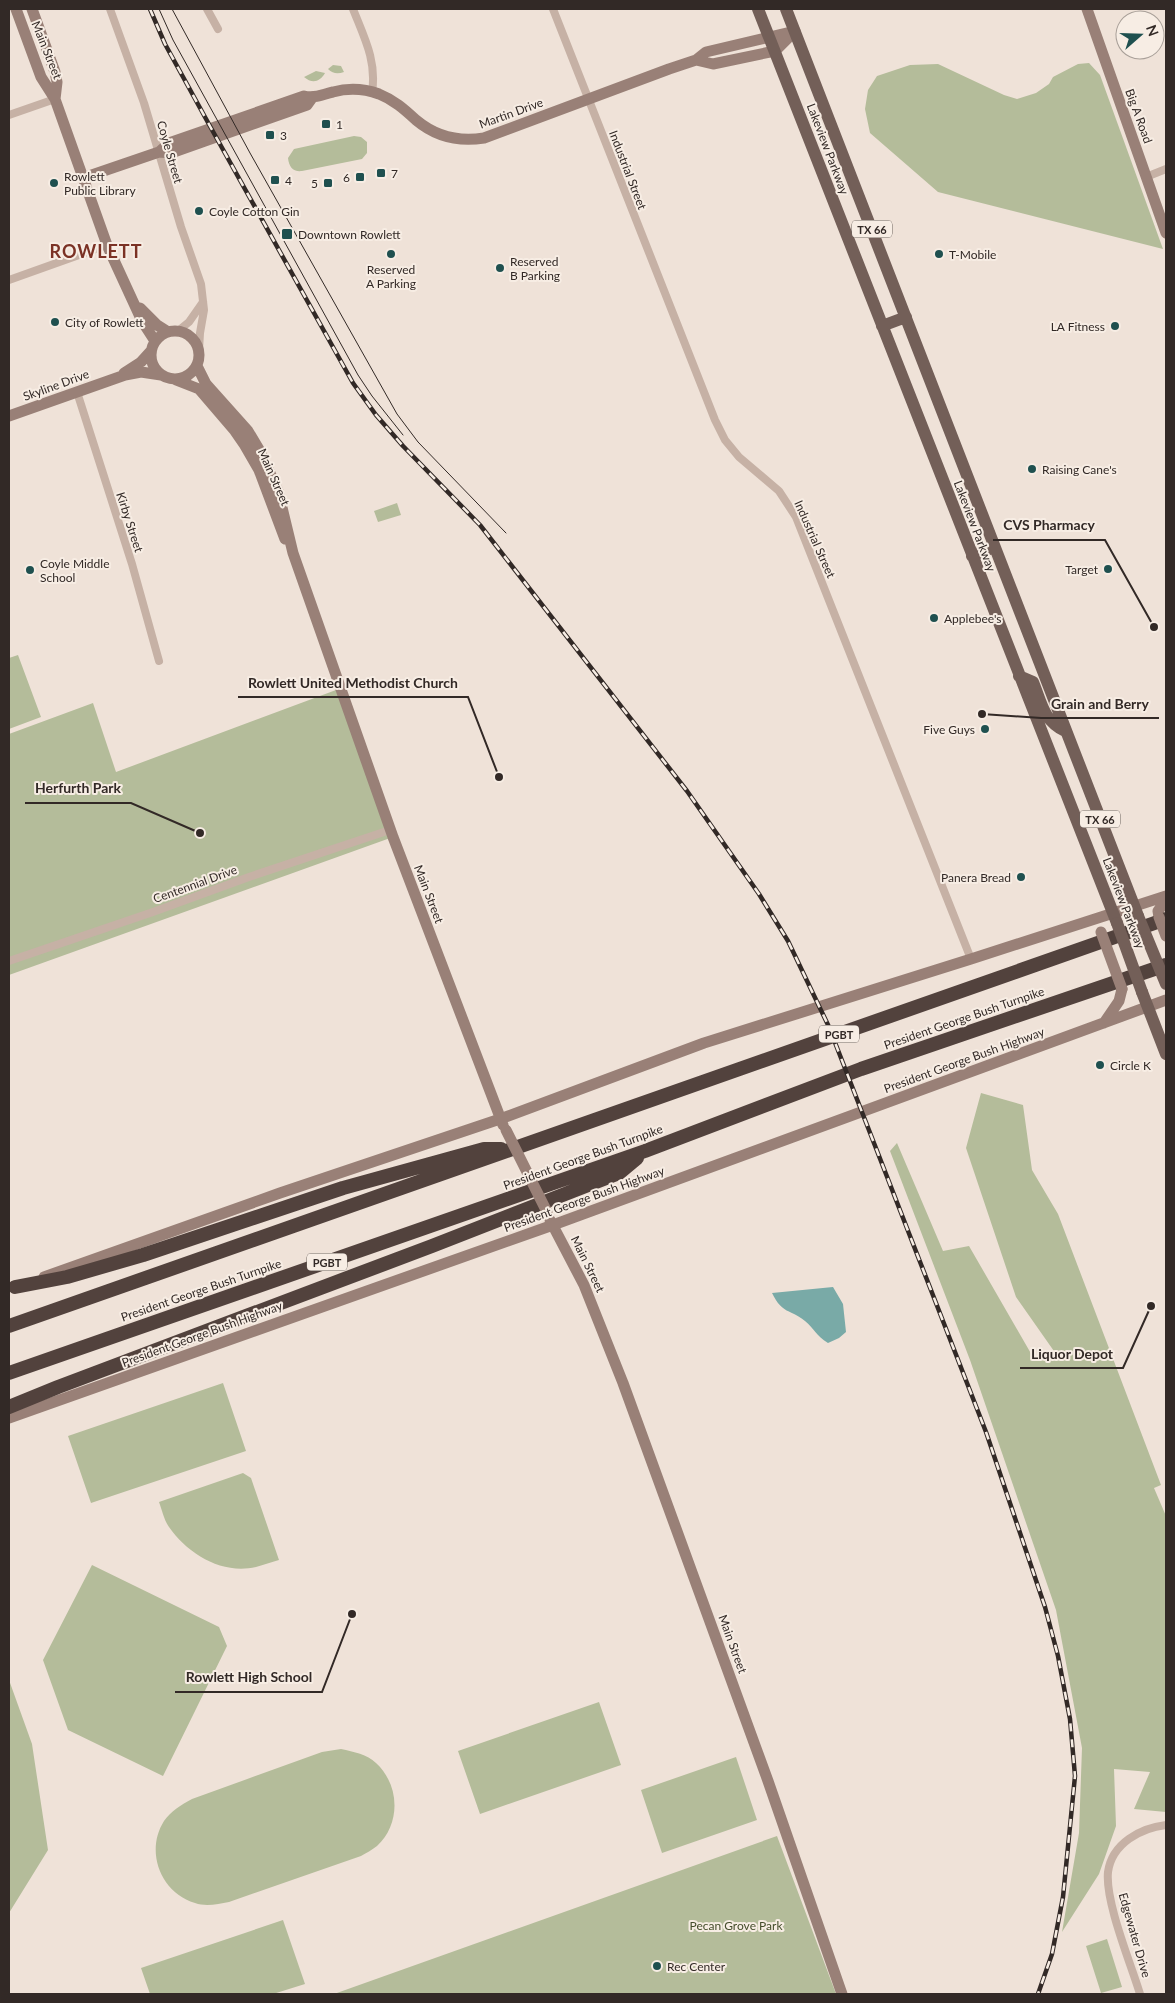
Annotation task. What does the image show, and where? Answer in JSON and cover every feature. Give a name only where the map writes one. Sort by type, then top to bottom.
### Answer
[{"type":"highway","name":"President George Bush Turnpike","points":[[9,1326],[1162,918]]},
{"type":"highway","name":"President George Bush Turnpike","points":[[9,1374],[646,1151],[861,1069],[1166,965]]},
{"type":"highway","points":[[12,1288],[67,1277],[143,1255],[362,1182],[484,1149],[512,1149]]},
{"type":"highway","points":[[9,1407],[619,1172],[646,1151]]},
{"type":"main road","name":"Lakeview Parkway","points":[[758,9],[1115,918],[1166,1054]]},
{"type":"main road","name":"Lakeview Parkway","points":[[786,9],[1065,731],[1166,985]]},
{"type":"main road","points":[[882,326],[906,317]]},
{"type":"main road","points":[[972,556],[994,547]]},
{"type":"main road","points":[[1019,676],[1034,682],[1047,718],[1054,726],[1065,731]]},
{"type":"street","name":"Main Street","points":[[16,9],[41,77],[55,99],[107,245],[153,346],[153,365],[161,375],[199,389],[244,444],[259,470],[285,539],[294,553]]},
{"type":"street","name":"Main Street","points":[[32,9],[55,72],[57,82],[55,99]]},
{"type":"street","name":"Coyle Street","points":[[110,9],[144,103],[181,227],[199,277],[204,310],[200,333],[200,350]]},
{"type":"street","points":[[208,9],[218,29]]},
{"type":"street","points":[[353,9],[373,63],[372,92]]},
{"type":"street","name":"Industrial Street","points":[[553,9],[720,431],[739,457],[779,491],[796,517],[971,960]]},
{"type":"street","name":"Big A Road","points":[[1087,9],[1166,233]]},
{"type":"street","points":[[775,51],[795,31]]},
{"type":"street","name":"Martin Drive","points":[[83,178],[159,152],[168,143],[304,96],[312,98],[342,90],[372,92],[397,103],[417,121],[434,132],[465,140],[484,138],[696,60],[706,52],[795,31]]},
{"type":"street","name":"Martin Drive","points":[[696,60],[713,64],[775,51]]},
{"type":"street","points":[[9,115],[55,99]]},
{"type":"street","points":[[1146,176],[1166,169]]},
{"type":"street","points":[[9,280],[107,245]]},
{"type":"street","name":"Main Street","points":[[132,299],[146,315],[173,331],[192,337],[200,350]]},
{"type":"street","points":[[153,346],[189,322],[203,302]]},
{"type":"street","name":"Skyline Drive","points":[[112,379],[141,362],[153,346]]},
{"type":"street","points":[[176,380],[192,373],[198,366],[200,350]]},
{"type":"street","name":"Main Street","points":[[198,366],[206,384],[237,416],[260,451],[280,498],[294,553],[390,830],[500,1119],[584,1285],[620,1374],[765,1773],[842,1994]]},
{"type":"street","name":"Skyline Drive","points":[[9,416],[112,379],[141,372],[161,375]]},
{"type":"street","name":"Kirby Street","points":[[77,392],[132,564],[159,661]]},
{"type":"street","name":"Centennial Drive","points":[[9,961],[390,830]]},
{"type":"street","points":[[12,1288],[280,1193],[500,1119],[704,1043],[1085,923],[1115,918],[1136,911],[1166,896]]},
{"type":"street","points":[[1166,900],[1158,911],[1162,918],[1166,936]]},
{"type":"street","points":[[1085,923],[1095,926],[1100,932],[1122,989],[1119,1001],[1104,1023]]},
{"type":"street","name":"President George Bush Highway","points":[[9,1418],[553,1225],[1166,1000]]},
{"type":"street","name":"Edgewater Drive","points":[[1140,1994],[1113,1908],[1108,1872],[1117,1851],[1126,1841],[1138,1832],[1166,1825]]},
{"type":"green space","points":[[1089,63],[1100,75],[1163,249],[938,192],[870,133],[865,109],[868,90],[877,76],[910,65],[938,64],[1004,95],[1017,99],[1036,93],[1049,84],[1053,77],[1078,64]]},
{"type":"green space","points":[[333,65],[341,66],[344,72],[332,72],[328,69]]},
{"type":"green space","points":[[316,71],[325,73],[316,81],[310,81],[304,77]]},
{"type":"green space","points":[[354,136],[361,137],[367,142],[367,153],[362,159],[302,171],[294,170],[289,164],[288,158],[294,149]]},
{"type":"green space","points":[[397,503],[401,515],[378,522],[374,511]]},
{"type":"green space","points":[[18,655],[41,717],[9,729],[9,658]]},
{"type":"green space","points":[[336,690],[393,837],[9,975],[9,734],[93,703],[116,772]]},
{"type":"green space","points":[[981,1093],[1023,1105],[1032,1170],[1058,1214],[1161,1485],[1154,1488],[1166,1516],[1166,1812],[1134,1809],[1150,1772],[1114,1769],[1116,1826],[1099,1874],[1062,1932],[1079,1833],[1082,1748],[1056,1610],[970,1360],[890,1151],[897,1143],[943,1251],[969,1246],[1033,1357],[1056,1354],[1016,1297],[966,1148]]},
{"type":"green space","points":[[223,1383],[246,1451],[91,1503],[68,1436]]},
{"type":"green space","points":[[243,1473],[251,1478],[279,1560],[243,1569],[219,1565],[196,1554],[177,1537],[167,1524],[159,1502]]},
{"type":"green space","points":[[92,1565],[219,1627],[227,1646],[163,1776],[68,1730],[43,1660]]},
{"type":"green space","points":[[9,1680],[32,1744],[48,1850],[9,1913]]},
{"type":"green space","points":[[599,1702],[621,1765],[480,1814],[458,1751]]},
{"type":"green space","points":[[341,1749],[369,1757],[384,1772],[390,1782],[393,1793],[394,1816],[385,1837],[377,1846],[361,1856],[229,1902],[208,1905],[195,1903],[183,1898],[165,1880],[159,1869],[156,1845],[158,1833],[164,1821],[176,1809],[192,1799],[322,1752]]},
{"type":"green space","points":[[736,1757],[757,1820],[662,1853],[641,1790]]},
{"type":"green space","name":"Pecan Grove Park","points":[[777,1836],[836,1994],[334,1994]]},
{"type":"green space","points":[[283,1920],[305,1984],[273,1994],[150,1994],[141,1968]]},
{"type":"green space","points":[[1107,1939],[1122,1987],[1101,1993],[1086,1946]]},
{"type":"water","points":[[833,1287],[843,1304],[846,1332],[828,1343],[805,1321],[783,1308],[772,1293]]},
{"type":"tram line","points":[[159,9],[173,40],[358,375],[403,435]]},
{"type":"tram line","points":[[172,9],[250,153],[397,414],[418,442],[506,533]]},
{"type":"railway","points":[[150,9],[165,44],[353,383],[376,415],[403,446],[480,525],[687,791],[759,894],[788,941],[829,1027],[986,1432],[1045,1607],[1058,1656],[1070,1719],[1075,1776],[1063,1897],[1052,1954],[1038,1994]]},
{"type":"place","name":"1","points":[[326,124]]},
{"type":"place","name":"3","points":[[270,135]]},
{"type":"place","name":"7","points":[[381,173]]},
{"type":"place","name":"6","points":[[360,177]]},
{"type":"place","name":"4","points":[[275,180]]},
{"type":"place","name":"Rowlett Public Library","points":[[54,183]]},
{"type":"place","name":"5","points":[[328,183]]},
{"type":"place","name":"Coyle Cotton Gin","points":[[199,211]]},
{"type":"place","name":"Downtown Rowlett","points":[[287,234]]},
{"type":"place","name":"Reserved A Parking","points":[[391,254]]},
{"type":"place","name":"T-Mobile","points":[[939,254]]},
{"type":"place","name":"Reserved B Parking","points":[[500,268]]},
{"type":"place","name":"City of Rowlett","points":[[55,322]]},
{"type":"place","name":"LA Fitness","points":[[1115,326]]},
{"type":"place","name":"Raising Cane's","points":[[1032,469]]},
{"type":"place","name":"Target","points":[[1108,569]]},
{"type":"place","name":"Coyle Middle School","points":[[30,570]]},
{"type":"place","name":"Applebee's","points":[[934,618]]},
{"type":"place","name":"CVS Pharmacy","points":[[1154,627]]},
{"type":"place","name":"Grain and Berry","points":[[982,714]]},
{"type":"place","name":"Five Guys","points":[[985,729]]},
{"type":"place","name":"Rowlett United Methodist Church","points":[[499,777]]},
{"type":"place","name":"Herfurth Park","points":[[200,833]]},
{"type":"place","name":"Panera Bread","points":[[1021,877]]},
{"type":"place","name":"Circle K","points":[[1100,1065]]},
{"type":"place","name":"Liquor Depot","points":[[1151,1306]]},
{"type":"place","name":"Rowlett High School","points":[[352,1614]]},
{"type":"place","name":"Rec Center","points":[[657,1966]]},
{"type":"district","name":"ROWLETT","points":[[96,251]]}]
